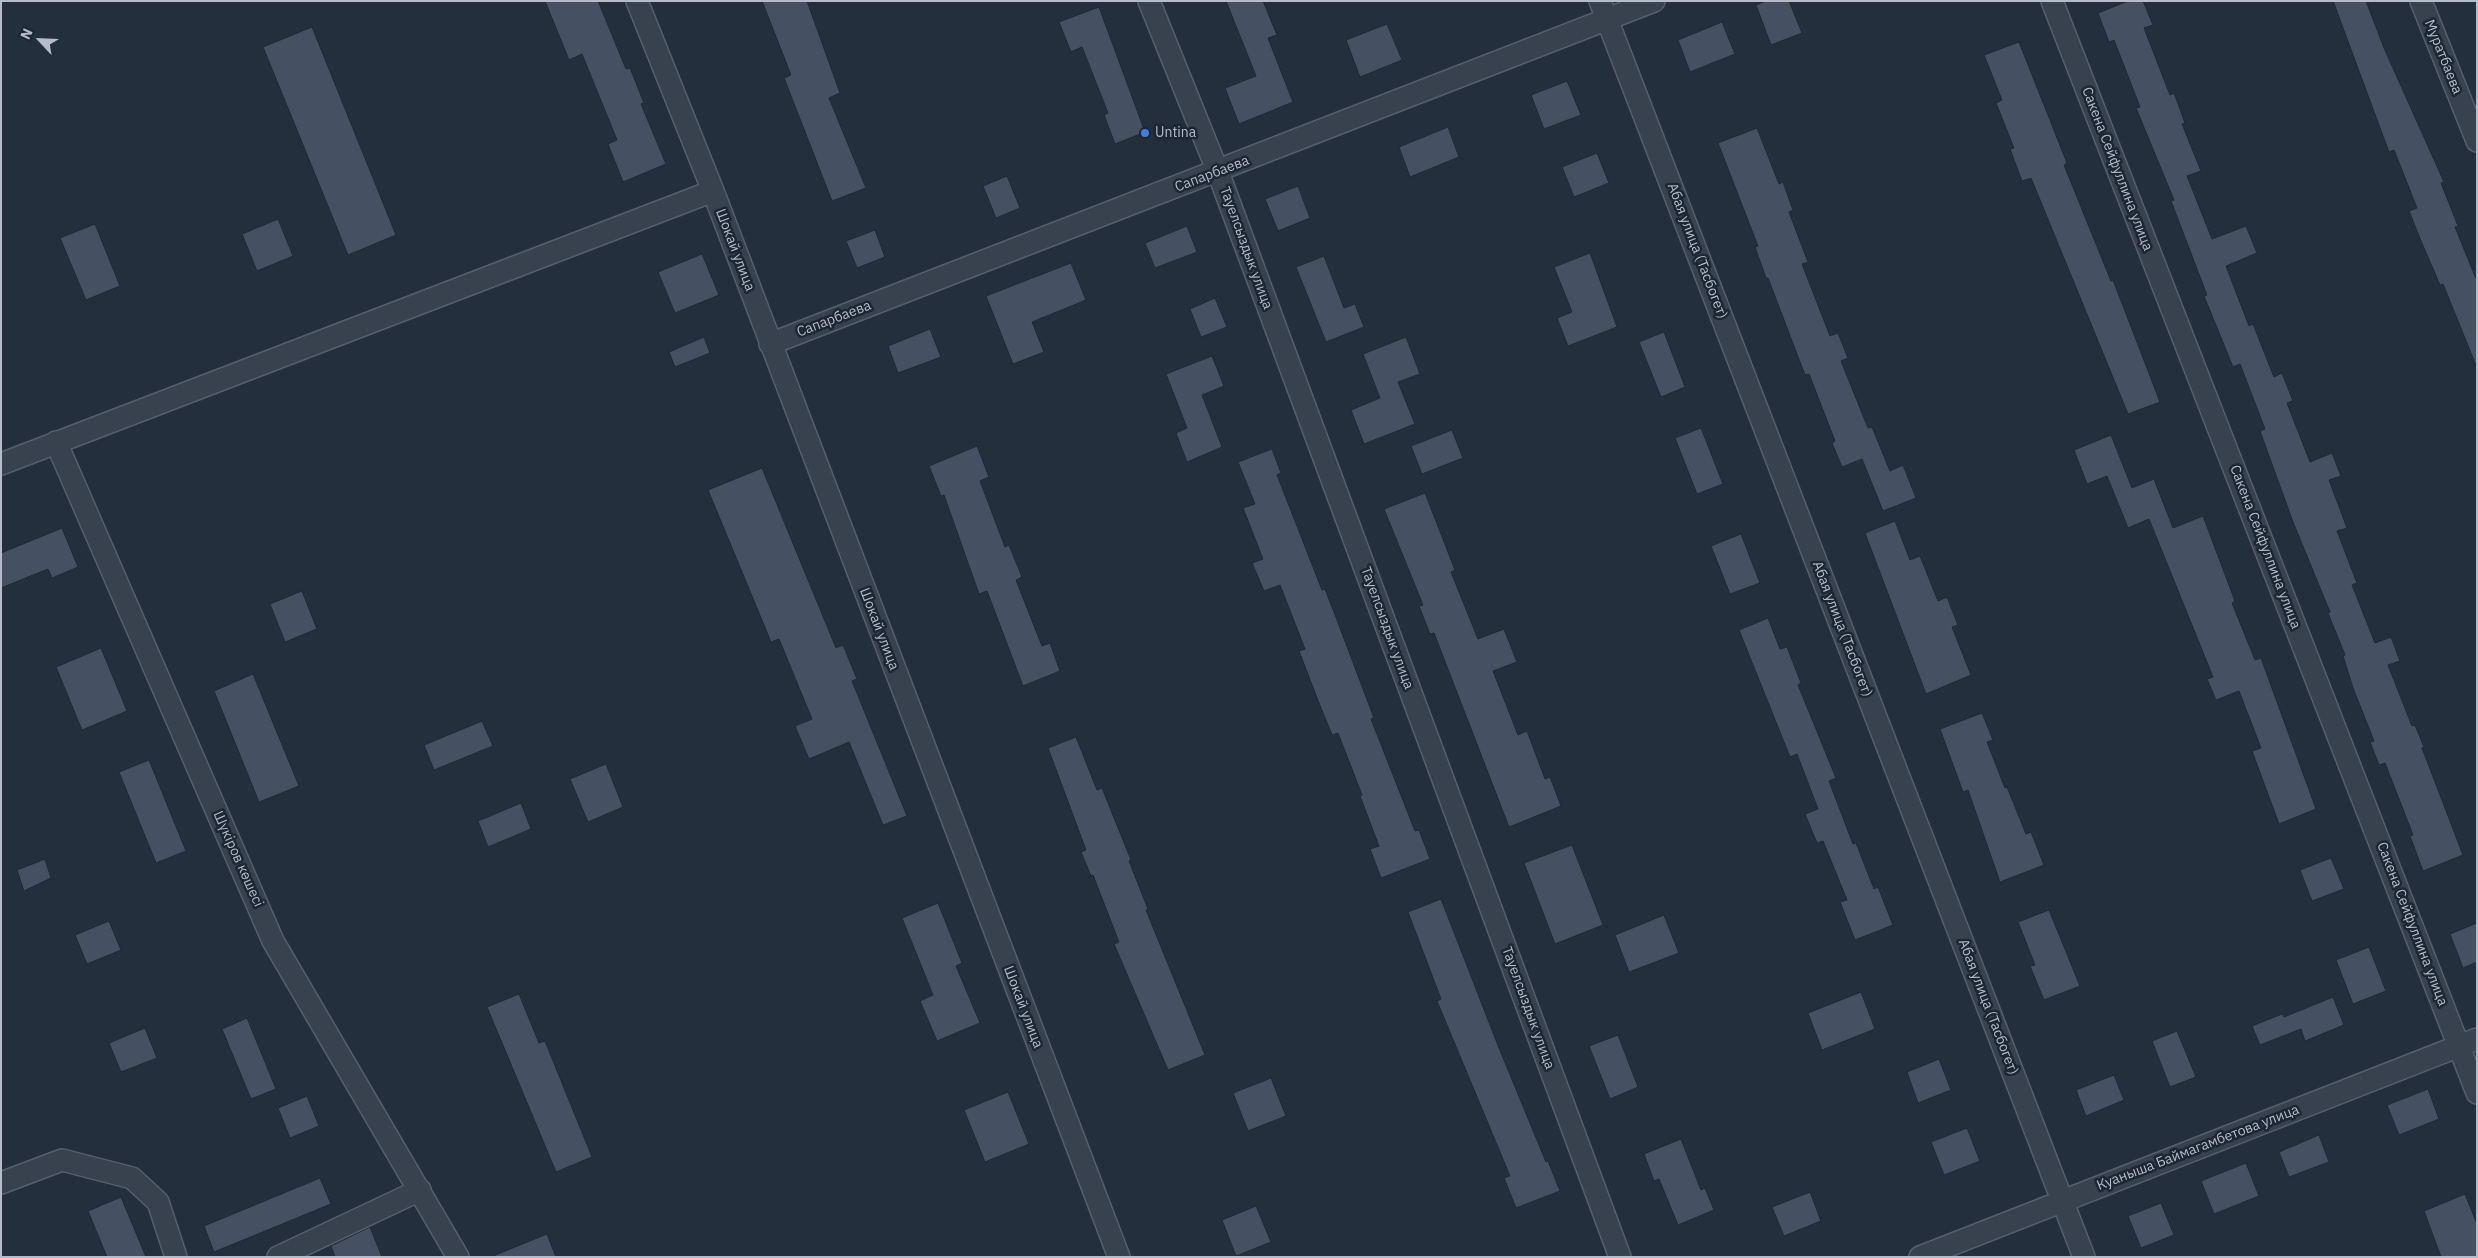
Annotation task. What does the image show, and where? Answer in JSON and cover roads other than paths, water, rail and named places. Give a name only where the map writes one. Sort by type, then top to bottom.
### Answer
[{"type":"street","name":"Шокай улица","points":[[637,1],[713,191],[1119,1257]]},
{"type":"street","name":"Тауелсыздык улица","points":[[1149,1],[1218,172],[1620,1257]]},
{"type":"street","name":"Сапарбаева","points":[[770,344],[1218,172],[1604,11],[1654,1]]},
{"type":"street","name":"Сакена Сейфуллина улица","points":[[2052,1],[2468,1043],[2477,1092]]},
{"type":"street","name":"Муратбаева","points":[[2421,1],[2477,141]]},
{"type":"street","name":"Абая улица (Тасбогет)","points":[[1604,11],[2084,1257]]},
{"type":"street","points":[[1,464],[713,191]]},
{"type":"street","name":"Шүкіров көшесі","points":[[56,442],[273,941],[458,1257]]},
{"type":"street","name":"Куаныша Баймагамбетова улица","points":[[1920,1257],[2468,1043]]},
{"type":"street","points":[[1,1184],[62,1160],[132,1178],[158,1202],[176,1257]]},
{"type":"street","points":[[278,1257],[420,1190]]},
{"type":"place","name":"Untina","points":[[1145,133]]}]
